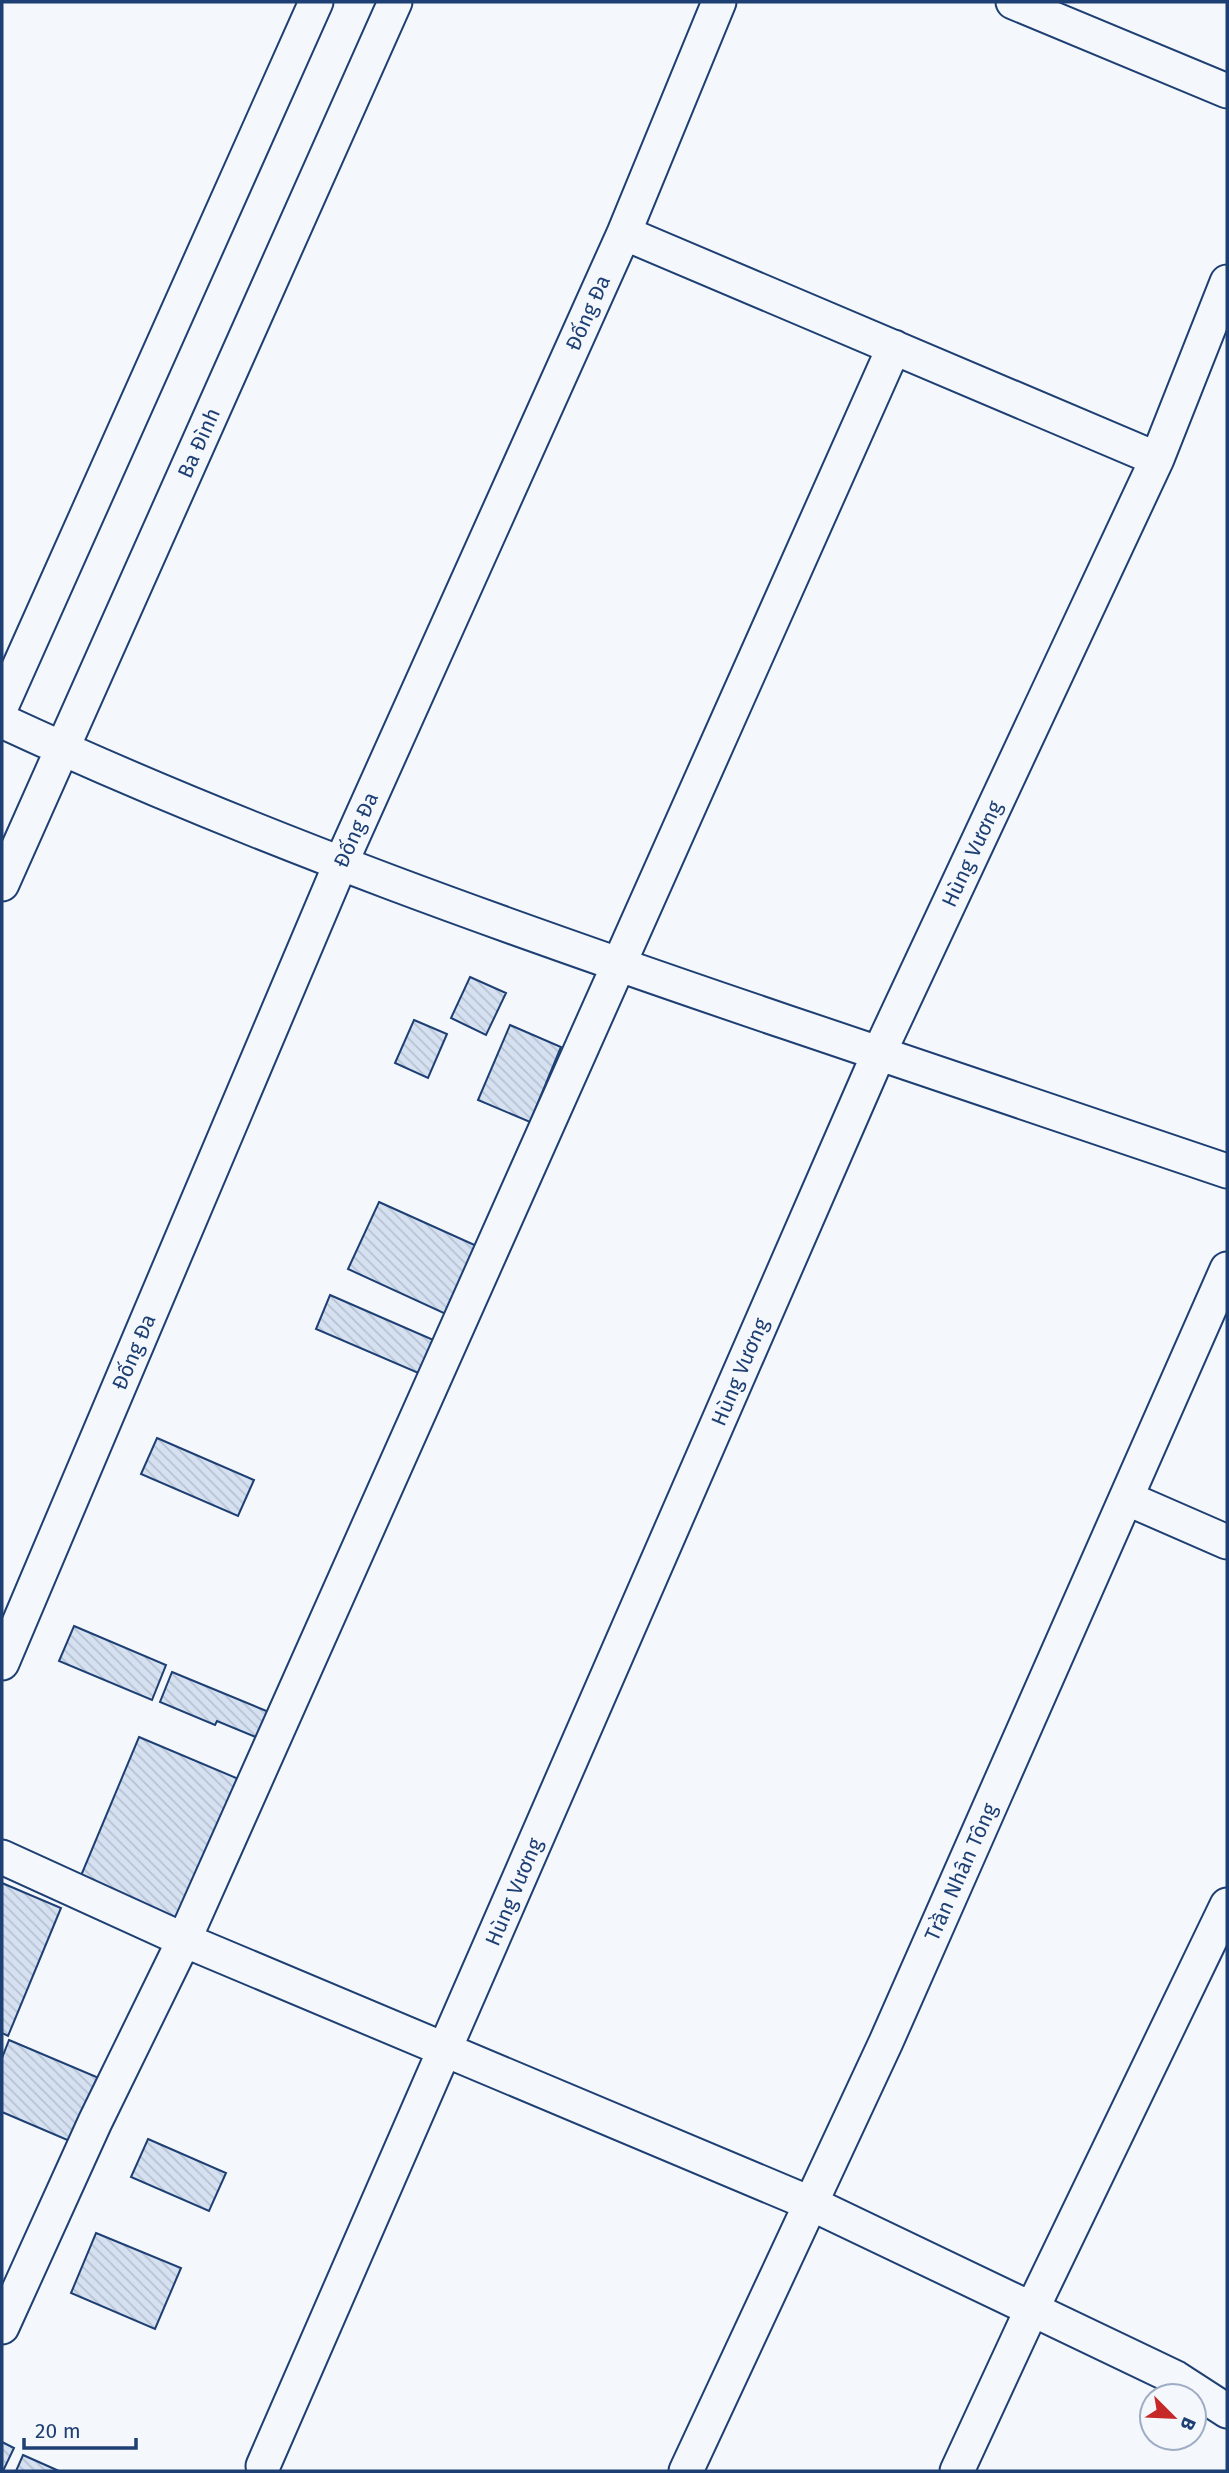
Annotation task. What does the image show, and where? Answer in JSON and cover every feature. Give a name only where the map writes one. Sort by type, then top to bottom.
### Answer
[{"type":"street","points":[[2,705],[316,2]]},
{"type":"street","name":"Ba Đình","points":[[2,884],[394,2]]},
{"type":"street","name":"Đống Đa","points":[[2,1663],[340,865],[624,233],[719,2]]},
{"type":"street","points":[[1013,2],[1227,91]]},
{"type":"street","points":[[624,233],[1157,458]]},
{"type":"street","name":"Hùng Vương","points":[[263,2466],[879,1053],[1157,458],[1227,282]]},
{"type":"street","points":[[2,2327],[95,2122],[184,1940],[894,347]]},
{"type":"street","points":[[2,721],[63,750],[340,865],[618,965],[1227,1171]]},
{"type":"street","name":"Trần Nhân Tông","points":[[686,2471],[812,2204],[1227,1269]]},
{"type":"street","points":[[1126,1498],[1227,1542]]},
{"type":"street","points":[[2,1857],[184,1940],[812,2204],[1176,2378],[1227,2411]]},
{"type":"street","points":[[957,2471],[1227,1905]]},
{"type":"building","points":[[470,977],[506,993],[486,1035],[451,1018]]},
{"type":"building","points":[[414,1020],[447,1034],[428,1078],[395,1063]]},
{"type":"building","points":[[510,1025],[561,1047],[530,1122],[478,1100]]},
{"type":"building","points":[[379,1202],[479,1247],[448,1315],[348,1269]]},
{"type":"building","points":[[330,1295],[438,1342],[423,1375],[316,1329]]},
{"type":"building","points":[[157,1438],[254,1480],[238,1516],[141,1474]]},
{"type":"building","points":[[74,1626],[166,1665],[152,1700],[59,1661]]},
{"type":"building","points":[[172,1672],[269,1712],[258,1738],[217,1721],[215,1725],[160,1702]]},
{"type":"building","points":[[139,1737],[241,1780],[182,1921],[80,1878]]},
{"type":"building","points":[[2,1883],[61,1908],[8,2036],[2,2033]]},
{"type":"building","points":[[9,2040],[106,2081],[79,2145],[2,2112],[2,2058]]},
{"type":"building","points":[[148,2139],[226,2173],[209,2211],[131,2177]]},
{"type":"building","points":[[96,2233],[181,2268],[155,2329],[71,2293]]},
{"type":"building","points":[[2,2442],[14,2448],[3,2471],[2,2471]]},
{"type":"building","points":[[23,2455],[59,2471],[16,2471]]}]
